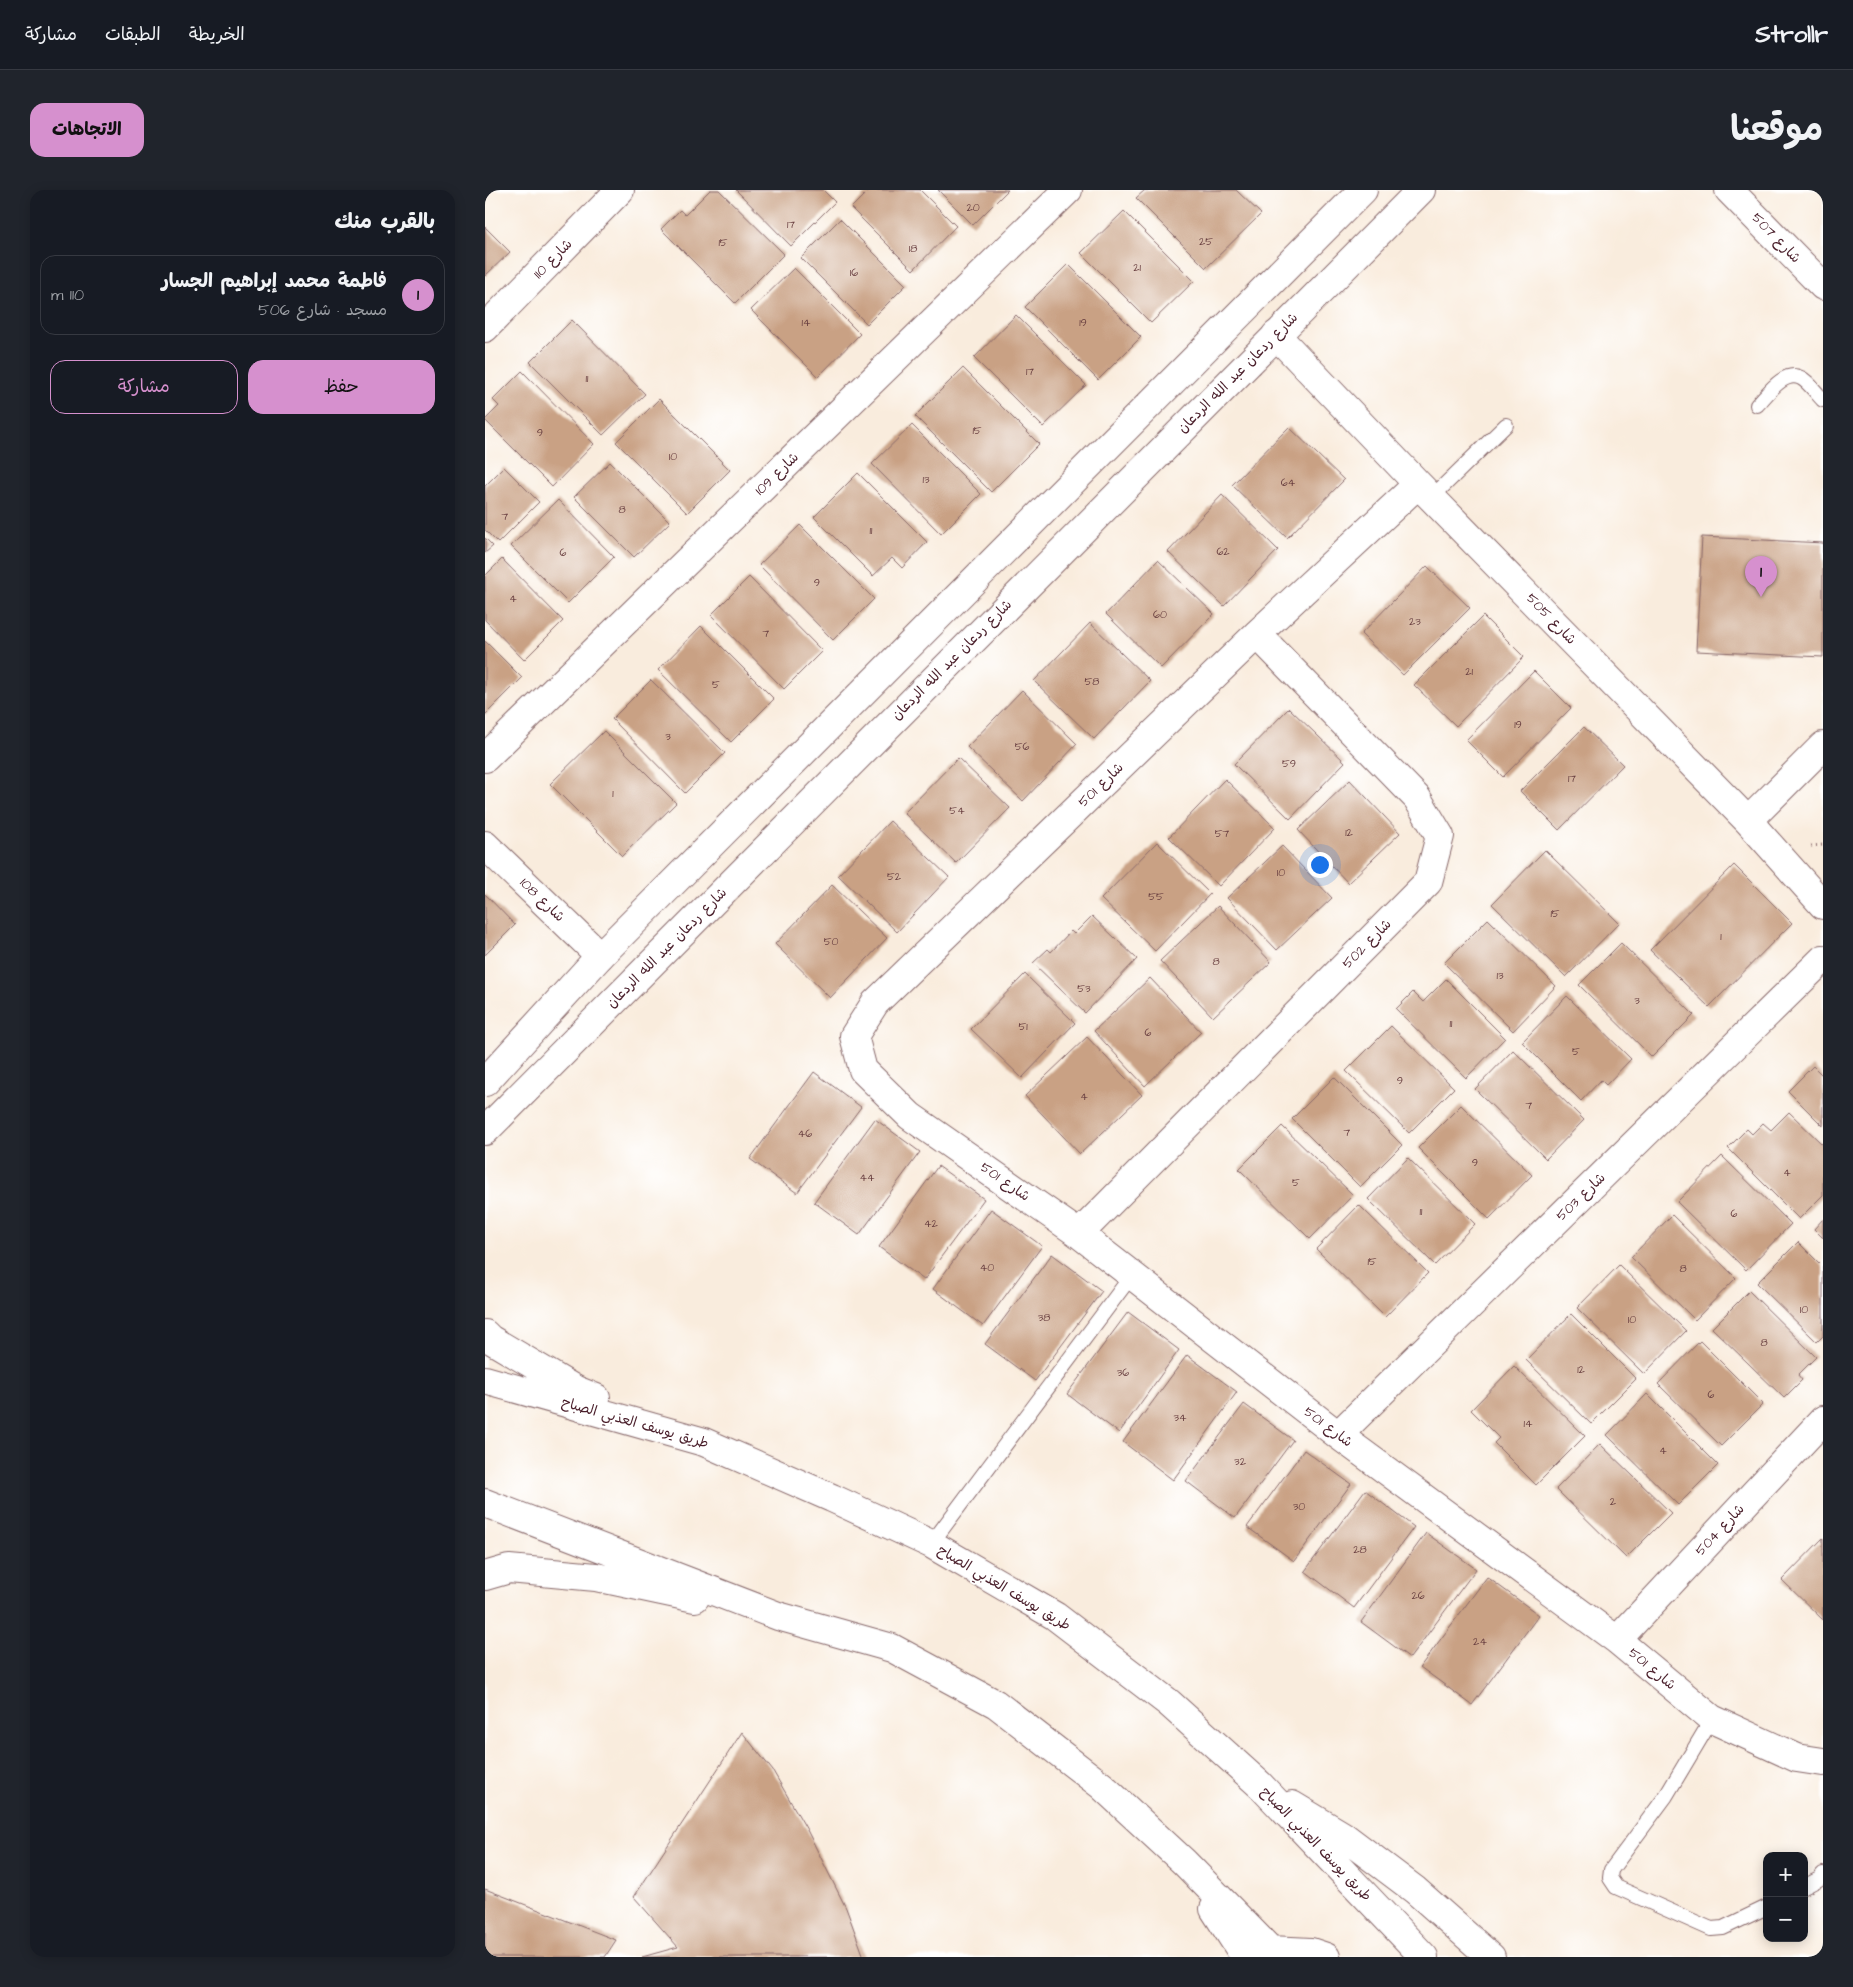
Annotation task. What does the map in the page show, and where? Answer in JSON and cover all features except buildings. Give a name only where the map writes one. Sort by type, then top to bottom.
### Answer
[{"type":"street","name":"شارع 110","points":[[485,328],[620,190]]},
{"type":"street","name":"شارع 109","points":[[485,758],[1069,190]]},
{"type":"street","points":[[485,1082],[600,956],[1363,190]]},
{"type":"street","name":"شارع ردعان عبد الله الردعان","points":[[485,1131],[1007,604],[1421,190]]},
{"type":"street","name":"شارع 507","points":[[1729,190],[1823,286]]},
{"type":"street","name":"شارع 505","points":[[1276,335],[1425,491],[1748,821],[1823,904]]},
{"type":"street","name":"شارع 501","points":[[1425,491],[1257,634],[875,1003],[854,1036],[863,1070],[910,1116],[1079,1234],[1338,1435],[1617,1640],[1712,1719],[1797,1758],[1823,1762]]},
{"type":"street","points":[[980,576],[1007,604]]},
{"type":"street","name":"شارع 502","points":[[1079,1234],[1428,882],[1440,836],[1417,798],[1257,634]]},
{"type":"street","points":[[1748,821],[1823,746]]},
{"type":"street","name":"شارع 108","points":[[485,844],[600,956]]},
{"type":"street","name":"شارع 503","points":[[1338,1435],[1823,959]]},
{"type":"street","points":[[485,1334],[490,1339],[576,1390],[704,1442]]},
{"type":"street","name":"طريق يوسف العذبي الصباح","points":[[485,1380],[704,1442],[931,1544],[1055,1616],[1169,1703],[1260,1785],[1424,1957]]},
{"type":"street","name":"شارع 504","points":[[1617,1640],[1823,1420]]},
{"type":"street","points":[[485,1503],[777,1616]]},
{"type":"street","points":[[485,1576],[509,1569],[596,1577],[777,1616],[892,1648],[996,1704],[1102,1786],[1184,1862],[1264,1955],[1311,1952],[1326,1957]]},
{"type":"street","points":[[1260,1785],[1342,1835],[1415,1890],[1491,1957]]},
{"type":"lane","points":[[1757,405],[1783,379],[1793,376],[1800,378],[1823,400]]},
{"type":"lane","points":[[1425,491],[1507,424]]},
{"type":"lane","points":[[931,1544],[1132,1275]]},
{"type":"lane","points":[[1712,1719],[1666,1796],[1611,1870],[1610,1878],[1616,1887],[1711,1928],[1723,1928],[1763,1909]]},
{"type":"lane","points":[[1808,1885],[1819,1879],[1823,1874]]},
{"type":"place","name":"فاطمة محمد إبراهيم الجسار","points":[[1761,597]]}]
